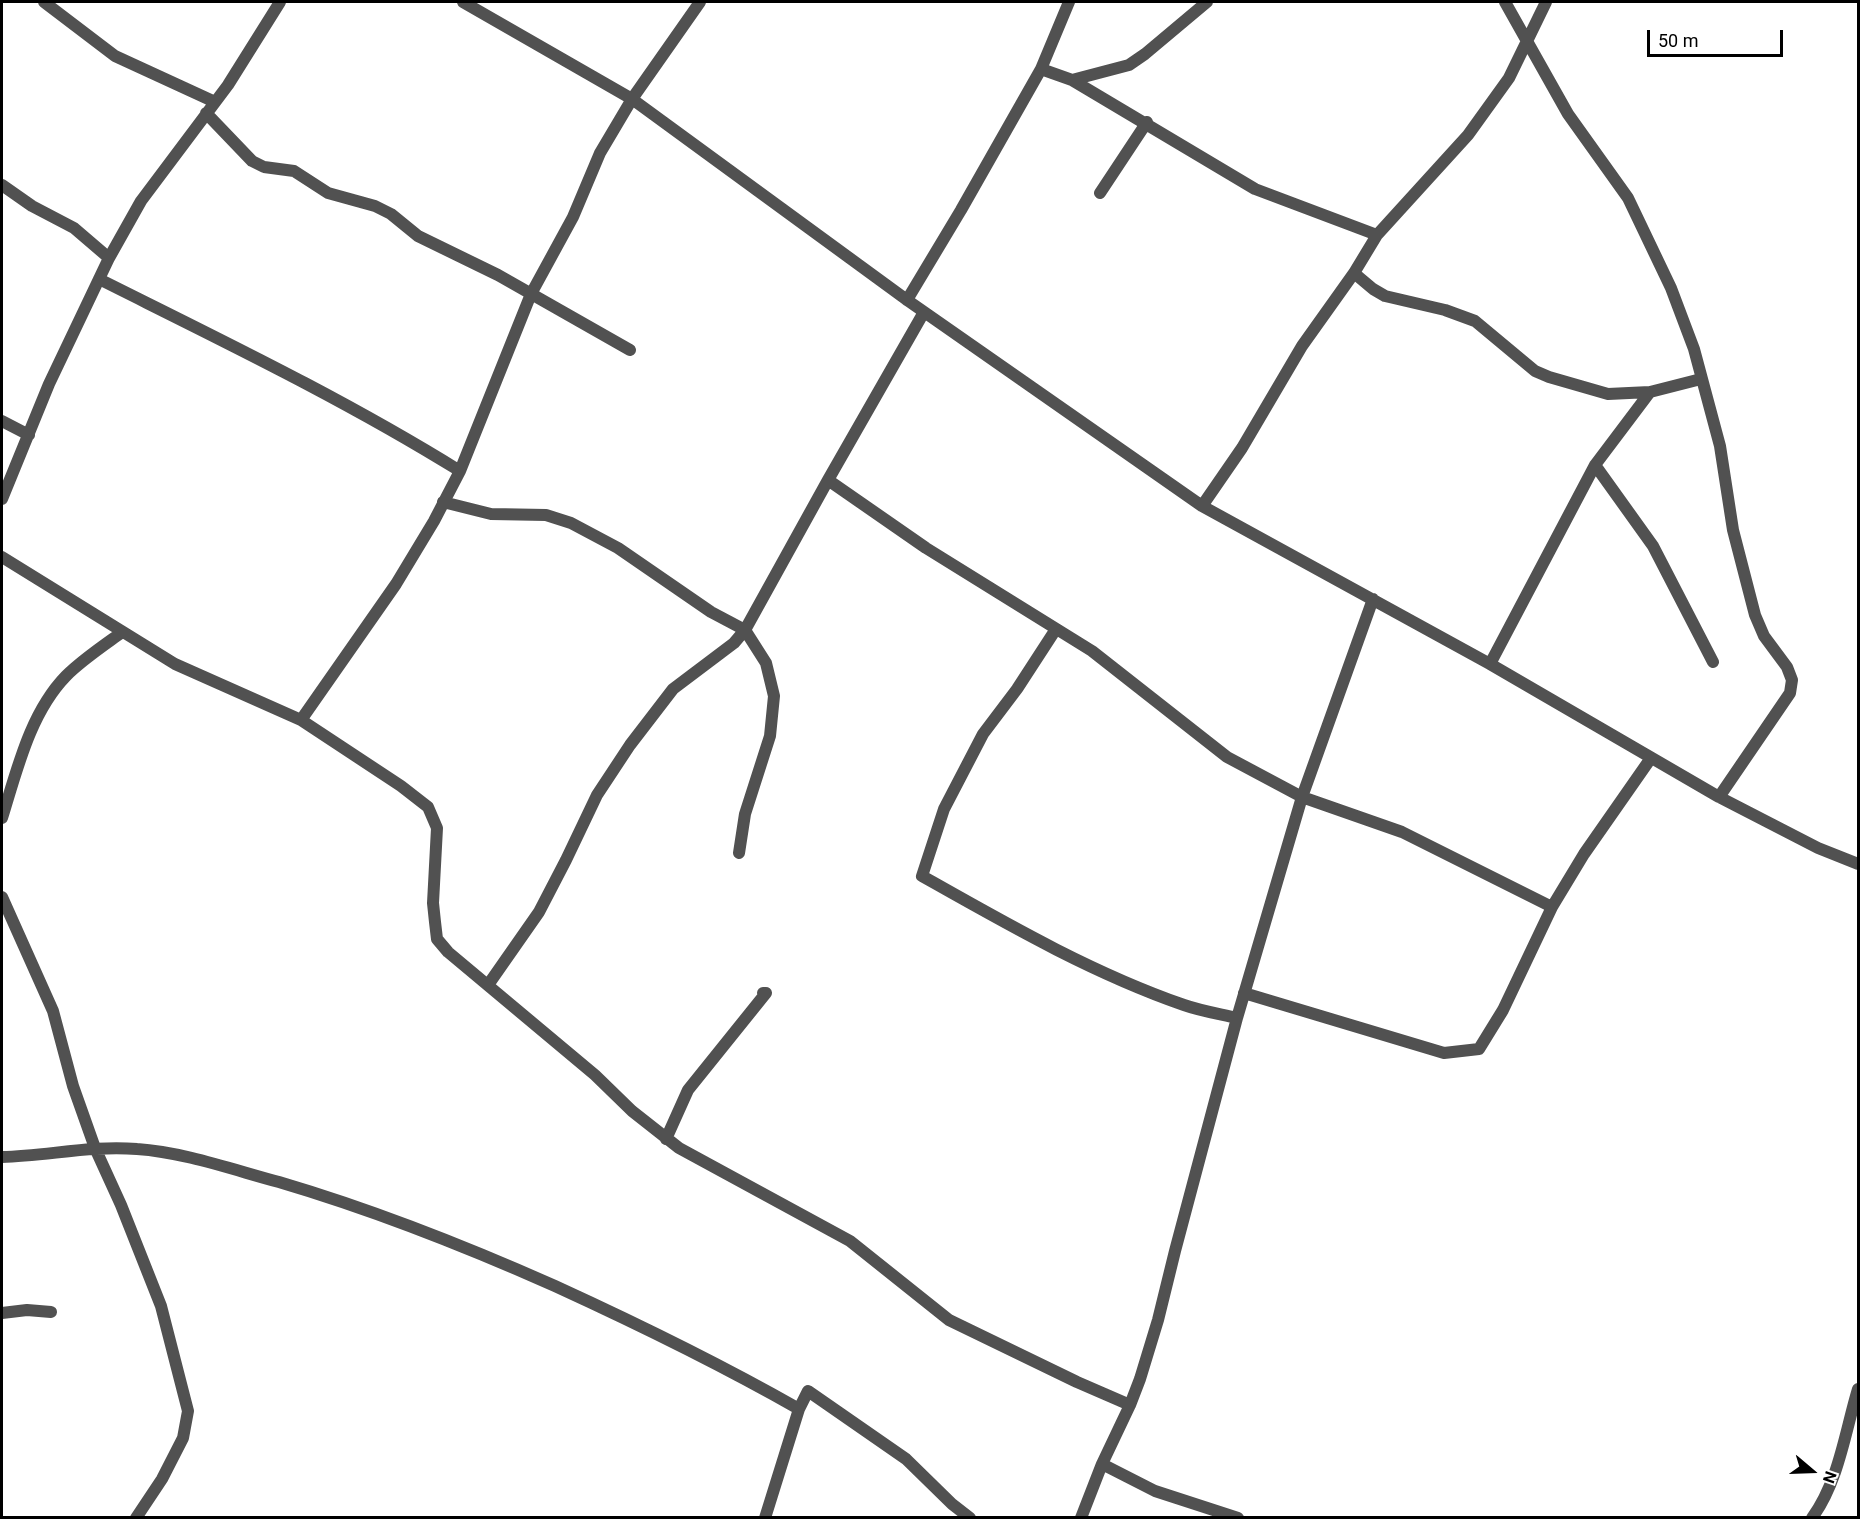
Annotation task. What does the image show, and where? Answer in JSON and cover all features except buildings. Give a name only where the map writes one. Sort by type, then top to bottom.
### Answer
[{"type":"street","points":[[44,2],[115,56],[214,102]]},
{"type":"street","points":[[2,500],[49,384],[109,258],[141,201],[228,85],[280,2]]},
{"type":"street","points":[[463,2],[632,99],[907,300],[1202,506],[1490,664],[1719,796],[1818,848],[1858,864]]},
{"type":"street","points":[[301,720],[396,584],[443,502],[460,471],[531,294],[573,217],[600,153],[632,99],[700,2]]},
{"type":"street","points":[[907,300],[1041,69],[1069,2]]},
{"type":"street","points":[[1072,80],[1129,65],[1207,2]]},
{"type":"street","points":[[1505,2],[1568,114],[1628,198],[1671,288],[1694,349],[1720,446],[1733,530],[1755,615],[1764,636],[1788,667],[1792,680],[1790,693],[1719,796]]},
{"type":"street","points":[[1202,506],[1242,448],[1302,346],[1354,273],[1377,236],[1468,135],[1509,78],[1546,2]]},
{"type":"street","points":[[1041,69],[1072,80],[1255,189],[1377,236]]},
{"type":"street","points":[[206,113],[252,161],[264,167],[294,171],[328,192],[375,206],[391,214],[418,236],[531,294],[630,350]]},
{"type":"street","points":[[1100,193],[1147,123]]},
{"type":"street","points":[[2,185],[32,206],[74,228],[109,258]]},
{"type":"street","points":[[1354,273],[1385,296],[1445,310],[1475,321],[1535,371],[1549,377],[1608,394],[1650,392],[1701,379]]},
{"type":"street","points":[[99,279],[268,363],[398,432],[460,471]]},
{"type":"street","points":[[488,985],[539,912],[597,795],[630,745],[673,689],[734,643],[745,630],[924,312]]},
{"type":"street","points":[[1490,664],[1596,465],[1650,392]]},
{"type":"street","points":[[2,421],[28,435]]},
{"type":"street","points":[[1596,465],[1653,546],[1713,662]]},
{"type":"street","points":[[828,480],[926,548],[1092,651],[1227,757],[1302,797],[1402,832],[1552,907]]},
{"type":"street","points":[[443,502],[491,514],[546,515],[571,523],[618,548],[711,612],[745,630],[766,663],[774,696],[770,736],[745,814],[740,853]]},
{"type":"street","points":[[2,557],[121,633],[175,664],[301,720],[401,786],[428,807],[437,828],[433,903],[437,939],[448,952],[666,1139],[706,1164],[850,1240],[949,1320],[1130,1405]]},
{"type":"street","points":[[1081,1518],[1102,1464],[1130,1405],[1158,1320],[1237,1018],[1302,797],[1373,599]]},
{"type":"street","points":[[1056,629],[1017,689],[983,734],[944,809],[922,876],[1021,932],[1120,981],[1185,1006],[1237,1018]]},
{"type":"street","points":[[2,818],[22,754],[42,708],[66,676],[121,633]]},
{"type":"street","points":[[1244,993],[1444,1053],[1479,1049],[1503,1010],[1552,907],[1584,854],[1651,758]]},
{"type":"street","points":[[2,897],[53,1011],[73,1086],[95,1148],[121,1205],[161,1306],[188,1411],[183,1438],[162,1479],[136,1518]]},
{"type":"street","points":[[666,1139],[688,1090],[766,993],[764,993]]},
{"type":"street","points":[[2,1158],[95,1148],[138,1149],[179,1156],[304,1190],[389,1217],[473,1250],[631,1320],[799,1408]]},
{"type":"street","points":[[2,1313],[27,1310],[51,1312]]},
{"type":"street","points":[[1812,1518],[1836,1471],[1858,1389]]},
{"type":"street","points":[[765,1518],[799,1408],[808,1391],[906,1458],[952,1504],[970,1518]]},
{"type":"street","points":[[1102,1464],[1155,1491],[1238,1518]]}]
